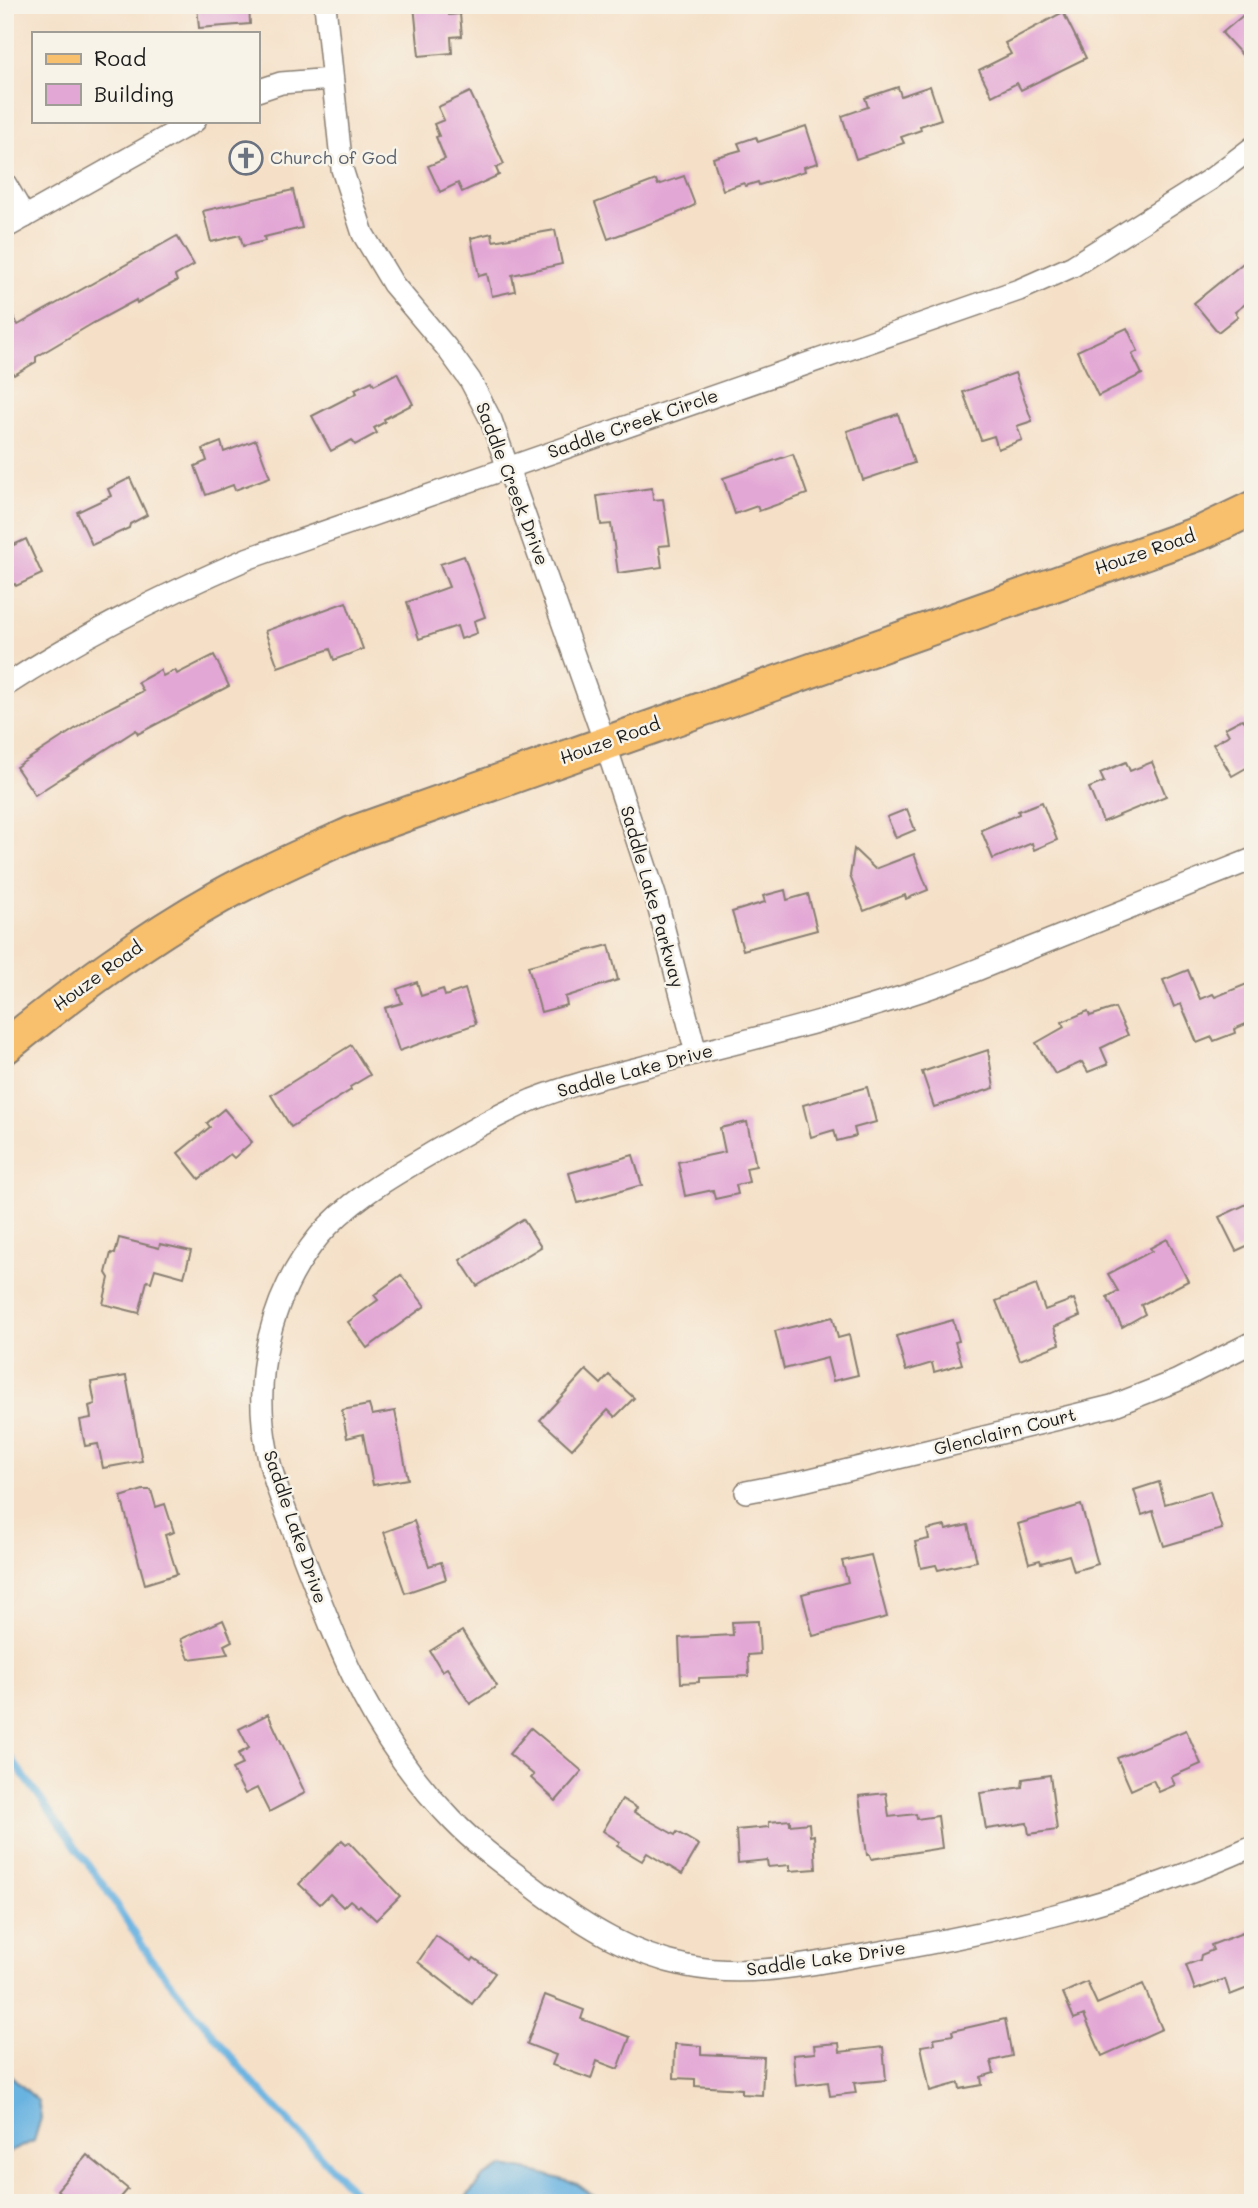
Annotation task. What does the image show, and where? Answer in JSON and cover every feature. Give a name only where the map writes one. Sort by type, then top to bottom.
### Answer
[{"type":"main road","name":"Houze Road","points":[[5,1047],[71,994],[143,943],[218,897],[353,833],[1205,531],[1253,509]]},
{"type":"street","name":"Saddle Creek Drive","points":[[325,5],[342,169],[363,234],[393,284],[470,380],[491,420],[605,743]]},
{"type":"street","points":[[259,90],[281,83],[332,79]]},
{"type":"street","points":[[5,228],[193,122]]},
{"type":"street","name":"Saddle Creek Circle","points":[[5,686],[104,626],[177,589],[249,558],[1019,290],[1073,267],[1211,179],[1253,146]]},
{"type":"street","points":[[5,183],[25,217]]},
{"type":"street","name":"Saddle Lake Parkway","points":[[605,743],[656,898],[696,1053]]},
{"type":"street","name":"Saddle Lake Drive","points":[[1253,859],[930,988],[842,1016],[586,1082],[533,1100],[475,1128],[399,1172],[352,1204],[320,1235],[293,1274],[272,1322],[263,1364],[261,1412],[268,1455],[341,1654],[366,1706],[406,1769],[455,1824],[493,1856],[571,1915],[620,1944],[688,1966],[724,1971],[766,1971],[919,1946],[1059,1915],[1127,1896],[1191,1873],[1253,1846]]},
{"type":"street","name":"Glenclairn Court","points":[[746,1492],[803,1481],[1112,1406],[1176,1381],[1253,1342]]},
{"type":"water","points":[[5,2070],[38,2101],[41,2118],[34,2141],[5,2154]]},
{"type":"water","points":[[504,2166],[577,2184],[603,2203],[462,2203],[483,2177]]},
{"type":"building","points":[[197,5],[249,5],[250,24],[199,28]]},
{"type":"building","points":[[414,5],[449,5],[449,15],[460,14],[462,36],[451,37],[452,53],[419,56]]},
{"type":"building","points":[[1253,7],[1253,67],[1222,33]]},
{"type":"building","points":[[1063,12],[1086,58],[1021,90],[1017,83],[992,96],[979,70],[1011,54],[1005,43]]},
{"type":"building","points":[[930,86],[941,119],[920,126],[921,130],[901,137],[904,143],[856,159],[842,116],[868,107],[865,98],[898,87],[901,96]]},
{"type":"building","points":[[470,92],[504,164],[496,168],[499,175],[462,192],[458,183],[440,192],[428,166],[445,159],[434,124],[444,120],[438,107]]},
{"type":"building","points":[[806,126],[818,163],[804,167],[805,171],[759,185],[758,182],[745,186],[744,183],[723,190],[713,158],[741,150],[738,143],[756,137],[758,142]]},
{"type":"building","points":[[684,176],[695,205],[608,239],[595,203],[656,180],[658,185]]},
{"type":"building","points":[[293,190],[302,228],[264,237],[265,241],[243,246],[240,235],[211,242],[203,211]]},
{"type":"building","points":[[555,230],[562,264],[512,275],[515,291],[492,296],[487,274],[479,276],[471,238],[492,233],[493,241]]},
{"type":"building","points":[[177,236],[194,265],[175,276],[177,281],[95,322],[36,357],[36,362],[14,375],[5,360],[5,301],[18,325]]},
{"type":"building","points":[[1253,255],[1253,298],[1235,312],[1238,316],[1218,332],[1194,303]]},
{"type":"building","points":[[1127,328],[1138,351],[1132,354],[1142,374],[1098,396],[1077,351]]},
{"type":"building","points":[[397,373],[413,404],[384,419],[385,422],[374,428],[377,433],[355,445],[352,440],[331,451],[312,416],[357,393],[355,389],[372,381],[374,385]]},
{"type":"building","points":[[1015,373],[1032,421],[1017,426],[1022,440],[998,449],[994,436],[981,440],[963,392]]},
{"type":"building","points":[[898,414],[914,463],[863,480],[847,431]]},
{"type":"building","points":[[256,440],[270,477],[235,490],[233,485],[206,495],[195,466],[207,461],[203,449],[221,442],[224,452]]},
{"type":"building","points":[[793,454],[807,494],[759,511],[757,506],[735,514],[723,478]]},
{"type":"building","points":[[130,478],[147,515],[130,524],[129,528],[92,545],[77,512],[111,496],[108,489]]},
{"type":"building","points":[[652,488],[653,500],[663,499],[670,545],[659,546],[662,567],[618,573],[611,524],[601,525],[597,496]]},
{"type":"building","points":[[26,539],[42,574],[5,588],[5,549]]},
{"type":"building","points":[[464,556],[485,617],[474,621],[477,633],[461,639],[457,626],[419,639],[407,602],[449,587],[440,564]]},
{"type":"building","points":[[346,602],[363,649],[334,660],[330,649],[278,667],[265,631]]},
{"type":"building","points":[[214,655],[229,686],[138,734],[136,730],[35,795],[16,767],[101,712],[143,691],[138,682],[160,670],[163,676],[175,670],[177,674]]},
{"type":"building","points":[[1242,719],[1253,728],[1253,764],[1232,776],[1213,744],[1229,735],[1225,728]]},
{"type":"building","points":[[1126,762],[1130,771],[1152,762],[1166,796],[1103,822],[1089,788],[1104,782],[1100,773]]},
{"type":"building","points":[[1042,802],[1057,840],[1034,850],[1032,843],[993,859],[981,830]]},
{"type":"building","points":[[907,809],[915,830],[896,838],[887,817]]},
{"type":"building","points":[[854,849],[875,869],[914,854],[928,890],[906,899],[905,895],[864,911],[850,876]]},
{"type":"building","points":[[785,890],[787,900],[808,894],[817,930],[743,950],[732,912],[765,902],[763,896]]},
{"type":"building","points":[[609,945],[618,980],[565,997],[567,1005],[541,1012],[528,966]]},
{"type":"building","points":[[1188,970],[1200,999],[1213,994],[1215,997],[1247,984],[1253,999],[1253,1021],[1234,1029],[1235,1033],[1214,1041],[1212,1037],[1197,1043],[1181,1004],[1174,1007],[1163,980]]},
{"type":"building","points":[[417,982],[421,996],[443,989],[445,996],[465,989],[476,1024],[399,1051],[385,1008],[402,1003],[397,989]]},
{"type":"building","points":[[1115,1008],[1128,1035],[1101,1048],[1108,1064],[1088,1072],[1082,1062],[1055,1074],[1036,1043],[1064,1027],[1062,1022],[1088,1011],[1090,1016]]},
{"type":"building","points":[[351,1045],[370,1075],[291,1127],[271,1095]]},
{"type":"building","points":[[988,1050],[994,1088],[934,1107],[922,1072]]},
{"type":"building","points":[[867,1087],[876,1122],[854,1128],[856,1136],[837,1141],[834,1130],[811,1137],[803,1105]]},
{"type":"building","points":[[224,1109],[252,1142],[234,1158],[230,1154],[199,1179],[178,1153],[210,1127],[207,1123]]},
{"type":"building","points":[[747,1122],[756,1166],[746,1168],[749,1182],[736,1185],[738,1194],[715,1199],[713,1190],[685,1196],[678,1162],[725,1152],[720,1128]]},
{"type":"building","points":[[633,1155],[642,1185],[578,1203],[569,1173]]},
{"type":"building","points":[[1253,1201],[1253,1243],[1236,1251],[1219,1217]]},
{"type":"building","points":[[523,1219],[541,1247],[477,1286],[460,1260]]},
{"type":"building","points":[[119,1238],[159,1248],[160,1244],[191,1251],[184,1277],[155,1269],[151,1282],[147,1281],[139,1313],[103,1304],[109,1278],[106,1273],[111,1253],[115,1254]]},
{"type":"building","points":[[1167,1239],[1188,1281],[1141,1305],[1145,1314],[1122,1327],[1107,1297],[1118,1291],[1108,1274],[1152,1251],[1150,1248]]},
{"type":"building","points":[[401,1275],[425,1306],[367,1348],[348,1322],[378,1300],[374,1295]]},
{"type":"building","points":[[1036,1285],[1045,1310],[1074,1299],[1080,1316],[1054,1327],[1060,1344],[1020,1360],[996,1301]]},
{"type":"building","points":[[833,1317],[838,1338],[849,1335],[858,1375],[833,1381],[827,1358],[784,1369],[775,1331]]},
{"type":"building","points":[[953,1320],[959,1341],[955,1342],[962,1364],[934,1372],[932,1363],[906,1371],[896,1336]]},
{"type":"building","points":[[586,1370],[601,1384],[609,1375],[634,1398],[615,1417],[608,1410],[572,1449],[540,1420]]},
{"type":"building","points":[[126,1376],[142,1461],[103,1468],[98,1444],[85,1446],[80,1420],[91,1418],[89,1406],[95,1404],[91,1382]]},
{"type":"building","points":[[369,1405],[372,1415],[395,1411],[408,1479],[373,1485],[363,1434],[347,1438],[342,1410]]},
{"type":"building","points":[[1159,1482],[1165,1504],[1210,1491],[1222,1529],[1164,1546],[1153,1511],[1142,1515],[1134,1490]]},
{"type":"building","points":[[151,1490],[156,1507],[165,1504],[174,1532],[165,1535],[177,1574],[145,1584],[121,1497]]},
{"type":"building","points":[[1081,1505],[1098,1564],[1074,1571],[1069,1555],[1041,1563],[1040,1560],[1029,1563],[1018,1524]]},
{"type":"building","points":[[414,1521],[429,1566],[441,1562],[446,1579],[405,1593],[384,1532]]},
{"type":"building","points":[[968,1525],[977,1561],[938,1570],[936,1565],[921,1568],[915,1542],[929,1539],[927,1530],[945,1526],[946,1530]]},
{"type":"building","points":[[871,1555],[887,1617],[813,1636],[802,1594],[848,1582],[842,1561]]},
{"type":"building","points":[[223,1620],[232,1641],[224,1645],[228,1654],[189,1659],[181,1639]]},
{"type":"building","points":[[758,1621],[760,1654],[748,1655],[749,1676],[699,1678],[699,1682],[681,1683],[679,1638],[733,1635],[732,1622]]},
{"type":"building","points":[[462,1631],[497,1686],[470,1704],[447,1668],[442,1671],[430,1651]]},
{"type":"building","points":[[268,1714],[305,1793],[269,1812],[257,1788],[245,1794],[232,1769],[243,1764],[238,1754],[249,1748],[239,1729]]},
{"type":"building","points":[[531,1728],[582,1771],[556,1801],[531,1778],[534,1775],[509,1754]]},
{"type":"building","points":[[1186,1730],[1201,1764],[1171,1777],[1175,1785],[1159,1792],[1153,1780],[1131,1790],[1117,1758]]},
{"type":"building","points":[[1050,1775],[1057,1830],[1029,1834],[1027,1823],[986,1829],[980,1793],[1022,1787],[1023,1779]]},
{"type":"building","points":[[886,1793],[889,1817],[916,1814],[917,1819],[938,1816],[942,1848],[871,1859],[870,1855],[867,1855],[859,1796]]},
{"type":"building","points":[[622,1799],[637,1808],[634,1812],[699,1845],[682,1874],[647,1853],[642,1861],[617,1846],[620,1842],[603,1831]]},
{"type":"building","points":[[790,1820],[790,1825],[809,1823],[810,1836],[814,1835],[816,1869],[790,1871],[790,1865],[768,1867],[767,1860],[738,1863],[736,1830],[769,1827],[769,1822]]},
{"type":"building","points":[[342,1840],[346,1844],[349,1842],[400,1896],[376,1920],[360,1905],[358,1907],[350,1900],[343,1907],[330,1894],[320,1904],[299,1884]]},
{"type":"building","points":[[1253,1929],[1253,1986],[1230,1995],[1225,1979],[1195,1990],[1186,1965],[1200,1960],[1201,1955],[1213,1950],[1211,1945]]},
{"type":"building","points":[[436,1936],[495,1973],[472,2004],[418,1962]]},
{"type":"building","points":[[1087,1982],[1097,2004],[1143,1984],[1162,2029],[1102,2056],[1084,2015],[1074,2019],[1063,1993]]},
{"type":"building","points":[[545,1995],[584,2010],[581,2019],[630,2037],[618,2069],[597,2061],[591,2079],[552,2065],[556,2055],[527,2044]]},
{"type":"building","points":[[1005,2019],[1012,2056],[991,2061],[994,2073],[981,2077],[982,2085],[960,2089],[959,2083],[930,2091],[921,2046],[935,2044],[934,2038],[953,2035],[952,2031]]},
{"type":"building","points":[[839,2043],[840,2052],[883,2047],[886,2080],[854,2083],[856,2093],[830,2096],[828,2082],[796,2086],[793,2055],[815,2053],[814,2045]]},
{"type":"building","points":[[675,2044],[701,2046],[701,2054],[764,2057],[762,2095],[742,2094],[742,2089],[695,2086],[695,2079],[674,2078]]},
{"type":"building","points":[[87,2155],[128,2189],[116,2203],[72,2203],[57,2190]]},
{"type":"waterway","points":[[5,1750],[102,1883],[152,1960],[253,2083],[364,2203]]},
{"type":"place","name":"Church of God","points":[[246,158]]}]
